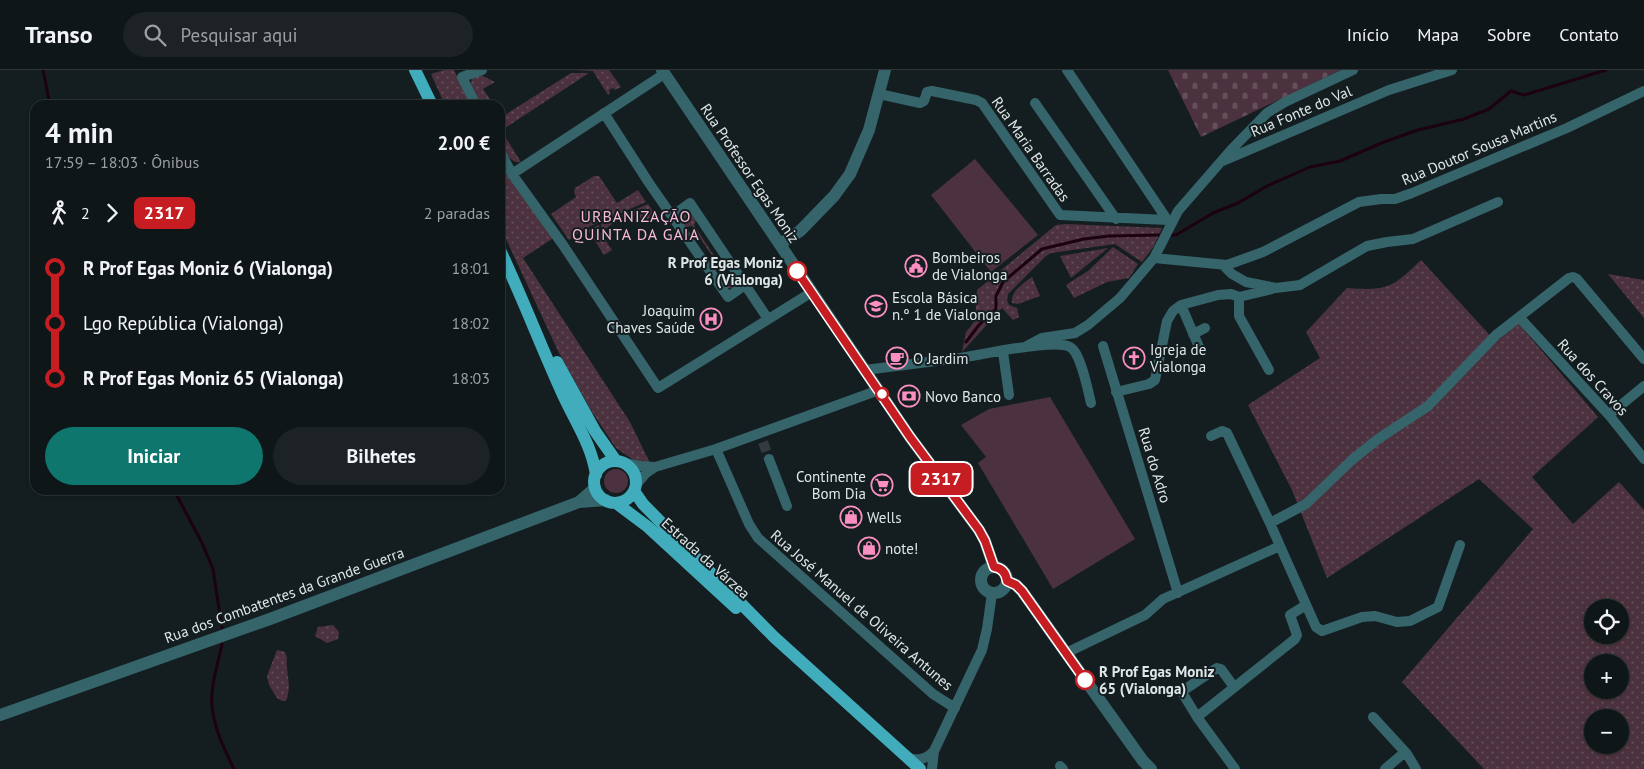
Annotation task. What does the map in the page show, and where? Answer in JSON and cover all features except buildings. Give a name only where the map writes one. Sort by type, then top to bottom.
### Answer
[{"type":"main road","points":[[415,70],[430,100]]},
{"type":"main road","name":"Estrada da Várzea","points":[[505,261],[564,398],[588,444],[596,474],[595,488],[601,497],[648,527],[729,602],[774,637]]},
{"type":"main road","name":"Estrada da Várzea","points":[[516,284],[595,430],[620,462],[633,472],[635,488],[643,504],[774,637],[920,769]]},
{"type":"main road","points":[[596,474],[604,465],[620,462]]},
{"type":"main road","points":[[611,502],[625,500],[635,488]]},
{"type":"street","points":[[474,100],[462,77],[482,70]]},
{"type":"street","points":[[780,244],[800,231],[834,196],[850,174],[869,130],[885,70]]},
{"type":"street","points":[[1067,70],[1169,222]]},
{"type":"street","points":[[865,370],[1003,352],[1026,346],[1042,338],[1074,333],[1088,326],[1120,298],[1154,258],[1169,222],[1178,211],[1220,162],[1274,108],[1353,70]]},
{"type":"street","name":"Rua Fonte do Val","points":[[1220,162],[1389,90],[1452,70]]},
{"type":"street","points":[[512,174],[663,72]]},
{"type":"street","name":"Rua Professor Egas Moniz","points":[[663,72],[910,437],[979,530],[994,567],[1002,570],[1007,581],[1016,585],[1022,591],[1143,761],[1151,769]]},
{"type":"street","name":"Rua Maria Barradas","points":[[879,94],[920,104],[924,101],[927,92],[932,91],[979,102],[984,106],[1060,215],[1169,222]]},
{"type":"street","name":"Rua Doutor Sousa Martins","points":[[1154,258],[1223,265],[1240,261],[1263,252],[1359,202],[1381,198],[1395,199],[1412,193],[1566,128],[1644,91]]},
{"type":"street","points":[[1035,103],[1116,219]]},
{"type":"street","points":[[604,113],[728,297],[745,285]]},
{"type":"street","points":[[505,161],[512,174],[568,253],[658,388],[812,292]]},
{"type":"street","points":[[1116,392],[1149,384],[1155,380],[1168,319],[1173,311],[1181,305],[1218,295],[1231,294],[1239,297],[1276,288],[1300,285],[1367,246],[1413,239],[1498,202]]},
{"type":"street","points":[[672,216],[690,203],[768,319]]},
{"type":"street","points":[[1223,265],[1232,274],[1246,282],[1276,288]]},
{"type":"street","points":[[1270,523],[1314,498],[1348,463],[1366,448],[1428,406],[1496,335],[1569,278],[1578,279],[1644,359]]},
{"type":"street","points":[[1239,297],[1239,316],[1269,370]]},
{"type":"street","points":[[1181,305],[1200,348]]},
{"type":"street","name":"Rua dos Cravos","points":[[1518,317],[1643,456]]},
{"type":"street","points":[[1193,334],[1205,328]]},
{"type":"street","points":[[1026,346],[1064,345],[1071,347],[1078,357],[1092,403]]},
{"type":"street","name":"Rua do Adro","points":[[1103,346],[1178,593]]},
{"type":"street","points":[[1003,352],[1009,395]]},
{"type":"street","points":[[1609,416],[1644,386]]},
{"type":"street","points":[[635,488],[646,473],[655,467],[762,437],[878,390]]},
{"type":"street","points":[[1211,436],[1222,431],[1227,433],[1318,629],[1324,630],[1362,617],[1375,616],[1397,622],[1410,621],[1438,607],[1460,545]]},
{"type":"street","name":"Rua José Manuel de Oliveira Antunes","points":[[716,449],[749,524],[758,538],[933,694],[955,708]]},
{"type":"street","points":[[769,459],[786,506]]},
{"type":"street","points":[[620,462],[655,467]]},
{"type":"street","name":"Rua dos Combatentes da Grande Guerra","points":[[0,715],[270,619],[579,502],[595,488]]},
{"type":"street","name":"Rua dos Combatentes da Grande Guerra","points":[[579,502],[611,502]]},
{"type":"street","points":[[1066,653],[1145,615],[1162,599],[1280,546]]},
{"type":"street","points":[[994,567],[983,573],[981,581],[984,589],[992,593],[1000,592],[1004,589],[1007,581]]},
{"type":"street","points":[[932,769],[934,751],[982,650],[992,593]]},
{"type":"street","points":[[1196,717],[1297,638],[1290,615],[1306,606]]},
{"type":"street","points":[[1234,687],[1221,669],[1217,668],[1184,690],[1183,696],[1234,769]]},
{"type":"street","points":[[1374,717],[1405,752],[1416,769]]},
{"type":"street","points":[[908,758],[924,759],[934,751]]},
{"type":"street","points":[[1385,769],[1405,752]]},
{"type":"green space","points":[[444,70],[454,70],[469,100],[443,100],[431,74]]},
{"type":"green space","points":[[571,70],[609,70],[621,87],[609,90],[610,93],[608,95],[593,71]]},
{"type":"green space","points":[[1168,70],[1341,70],[1201,137]]},
{"type":"green space","points":[[571,73],[589,73],[505,128],[505,115]]},
{"type":"green space","points":[[479,74],[495,82],[483,89],[491,100],[479,100],[471,84],[472,77]]},
{"type":"green space","points":[[505,136],[521,162],[516,162],[505,152]]},
{"type":"green space","points":[[975,159],[1038,235],[991,272],[931,195]]},
{"type":"green space","points":[[505,171],[555,237],[523,258],[630,422],[650,463],[632,459],[616,448],[592,412],[559,353],[505,237]]},
{"type":"green space","points":[[594,176],[599,176],[617,203],[638,190],[646,202],[584,229],[569,240],[551,214],[576,197],[575,188]]},
{"type":"green space","points":[[648,204],[655,214],[641,224],[631,211]]},
{"type":"green space","points":[[690,211],[697,218],[694,225],[726,274],[735,272],[739,283],[735,287],[726,288],[722,282],[725,275],[692,226],[684,227],[681,217],[684,213]]},
{"type":"green space","points":[[630,212],[602,231],[601,224]]},
{"type":"green space","points":[[599,225],[600,232],[612,250],[604,255],[588,230]]},
{"type":"green space","points":[[1056,225],[1162,228],[1154,246],[1142,262],[1115,244],[1051,253],[1046,256],[1008,294],[1007,300],[1009,305],[1017,308],[1019,317],[1013,320],[1002,308],[962,352],[966,332],[975,321],[977,290]]},
{"type":"green space","points":[[1113,247],[1138,264],[1129,278],[1107,282],[1074,298],[1066,285],[1088,271]]},
{"type":"green space","points":[[1108,248],[1071,278],[1060,256]]},
{"type":"green space","points":[[1421,260],[1496,342],[1518,323],[1598,417],[1532,477],[1573,524],[1619,482],[1644,510],[1644,769],[1484,769],[1402,682],[1533,529],[1479,479],[1327,578],[1292,490],[1248,405],[1320,358],[1306,332],[1347,288],[1381,288],[1403,277]]},
{"type":"green space","points":[[1608,274],[1644,280],[1644,318]]},
{"type":"green space","points":[[1032,277],[1040,296],[1018,304],[1012,303],[1015,291]]},
{"type":"green space","points":[[1050,397],[1135,539],[1053,589],[978,463],[986,457],[961,425],[989,409]]},
{"type":"green space","points":[[616,469],[625,472],[628,481],[625,490],[616,493],[607,490],[604,481],[607,472]]},
{"type":"green space","points":[[333,625],[339,632],[338,639],[327,643],[315,636],[318,627]]},
{"type":"green space","points":[[277,650],[285,652],[286,656],[289,688],[286,701],[277,698],[269,685],[267,676]]},
{"type":"waterway","points":[[43,70],[49,100]]},
{"type":"waterway","points":[[1171,235],[1176,235],[1213,213],[1238,203],[1267,186],[1310,167],[1340,161],[1418,130],[1464,119],[1489,109],[1511,91],[1524,95],[1606,70]]},
{"type":"waterway","points":[[966,342],[979,325],[996,309],[996,296],[1003,282],[1042,249],[1084,239],[1109,236],[1160,235]]},
{"type":"waterway","points":[[177,495],[202,543],[213,569],[222,628]]},
{"type":"waterway","points":[[222,644],[213,683],[212,706],[217,730],[234,769]]},
{"type":"tunnel","points":[[763,442],[769,459]]},
{"type":"bus line","name":"2317","points":[[797,271],[910,437],[979,530],[994,567],[1002,570],[1007,581],[1016,585],[1022,591],[1085,680]]},
{"type":"place","name":"Bombeiros de Vialonga","points":[[916,266]]},
{"type":"place","name":"R Prof Egas Moniz 6 (Vialonga)","points":[[797,271]]},
{"type":"place","name":"Escola Básica n.º 1 de Vialonga","points":[[876,306]]},
{"type":"place","name":"Joaquim Chaves Saúde","points":[[711,319]]},
{"type":"place","name":"O Jardim","points":[[897,358]]},
{"type":"place","name":"Igreja de Vialonga","points":[[1134,358]]},
{"type":"place","name":"Novo Banco","points":[[909,396]]},
{"type":"place","name":"Continente Bom Dia","points":[[882,485]]},
{"type":"place","name":"Wells","points":[[851,517]]},
{"type":"place","name":"note!","points":[[869,548]]},
{"type":"place","name":"R Prof Egas Moniz 65 (Vialonga)","points":[[1085,680]]},
{"type":"district","name":"URBANIZAÇÃO QUINTA DA GAIA","points":[[636,225]]}]
